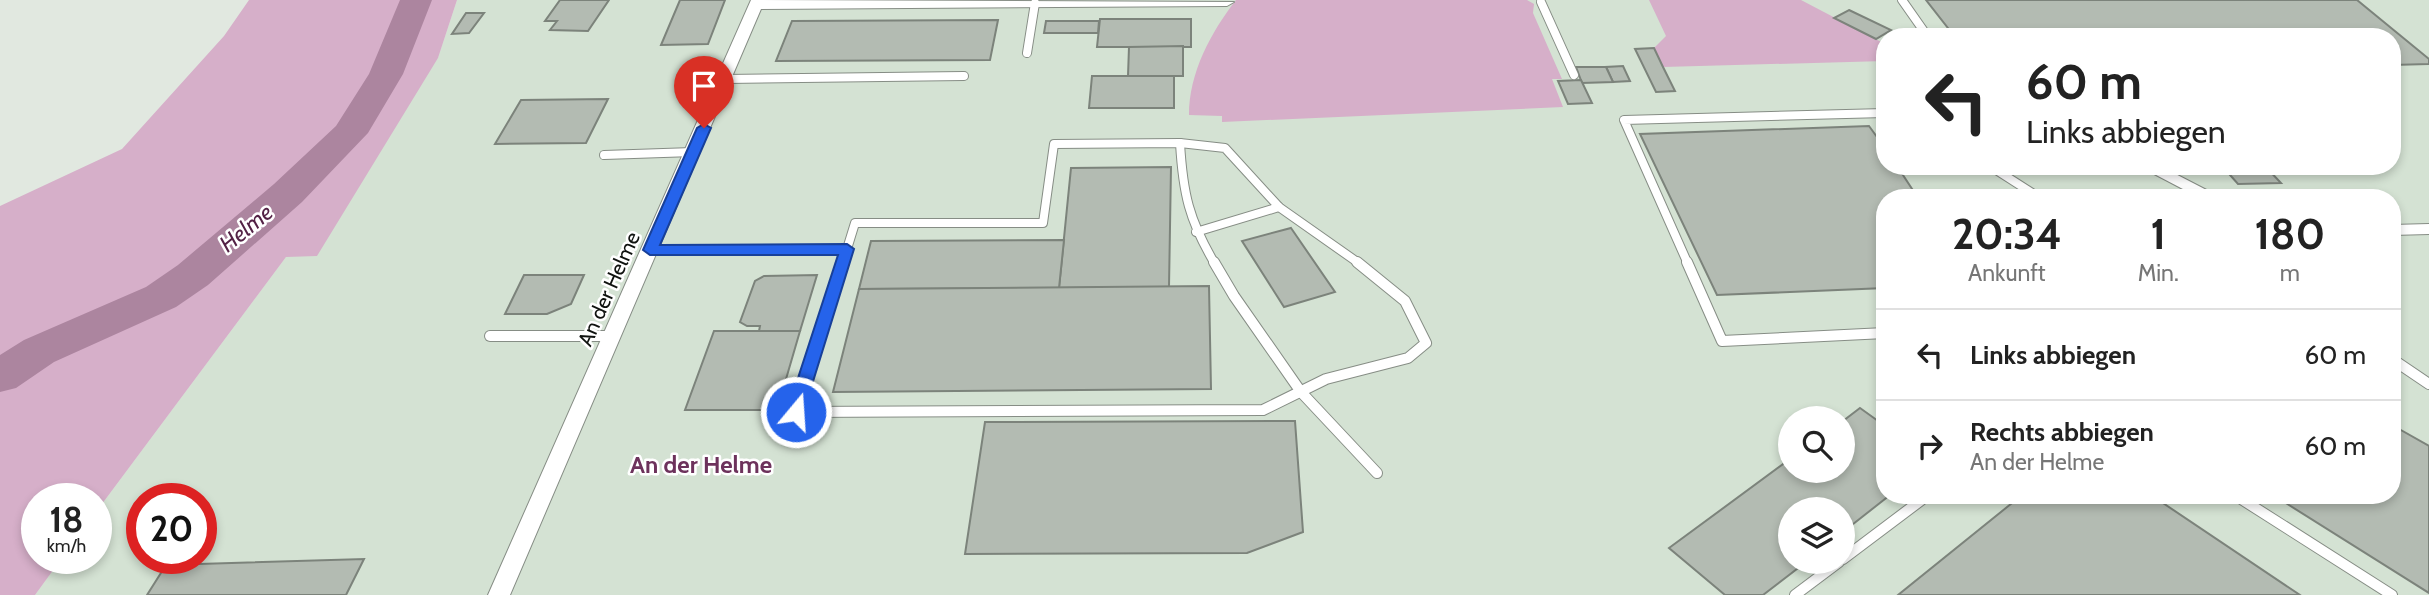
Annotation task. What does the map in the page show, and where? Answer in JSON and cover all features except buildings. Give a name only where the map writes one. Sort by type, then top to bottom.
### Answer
[{"type":"street","points":[[758,2],[1227,2]]},
{"type":"street","name":"An der Helme","points":[[499,595],[758,2]]},
{"type":"street","points":[[2166,175],[2195,189]]},
{"type":"street","points":[[2401,230],[2429,229]]},
{"type":"lane","points":[[1902,0],[1921,28]]},
{"type":"lane","points":[[1541,1],[1574,75]]},
{"type":"lane","points":[[1027,53],[1043,2]]},
{"type":"lane","points":[[726,79],[964,76]]},
{"type":"lane","points":[[1876,113],[1624,120],[1722,341],[1876,333]]},
{"type":"lane","points":[[1180,143],[1183,189],[1196,232],[1234,296],[1301,392],[1377,473]]},
{"type":"lane","points":[[1180,143],[1225,148],[1279,206],[1381,279],[1405,301],[1426,343],[1408,358],[1326,379],[1263,410],[796,412],[855,223],[1042,223],[1055,144],[1180,143]]},
{"type":"lane","points":[[604,155],[693,152]]},
{"type":"lane","points":[[2004,175],[2026,189]]},
{"type":"lane","points":[[1196,232],[1279,206]]},
{"type":"lane","points":[[650,250],[847,249]]},
{"type":"lane","points":[[490,336],[613,335]]},
{"type":"lane","points":[[2401,365],[2429,384]]},
{"type":"lane","points":[[1855,550],[1916,504]]},
{"type":"lane","points":[[2249,504],[2392,595]]},
{"type":"lane","points":[[1795,595],[1823,574]]},
{"type":"shaded area","points":[[249,0],[457,0],[438,58],[317,256],[286,257],[112,491],[112,483],[21,483],[21,574],[50,574],[35,595],[0,595],[0,206],[122,149],[224,36]]},
{"type":"shaded area","points":[[457,0],[2429,0],[2429,595],[35,595],[50,574],[112,574],[112,491],[438,58]]},
{"type":"shaded area","points":[[1236,0],[1527,0],[1534,4],[1533,13],[1562,79],[1552,79],[1563,107],[1222,122],[1222,116],[1189,115],[1193,84],[1203,54]]},
{"type":"shaded area","points":[[1649,0],[1801,0],[1876,39],[1876,61],[1663,67],[1654,48],[1666,36]]},
{"type":"waterway","name":"Helme","points":[[0,376],[39,351],[161,297],[193,275],[288,193],[350,133],[386,74],[416,0]]},
{"type":"district","name":"An der Helme","points":[[701,465]]},
{"type":"route","points":[[704,128],[650,250],[847,249],[796,412]]}]
